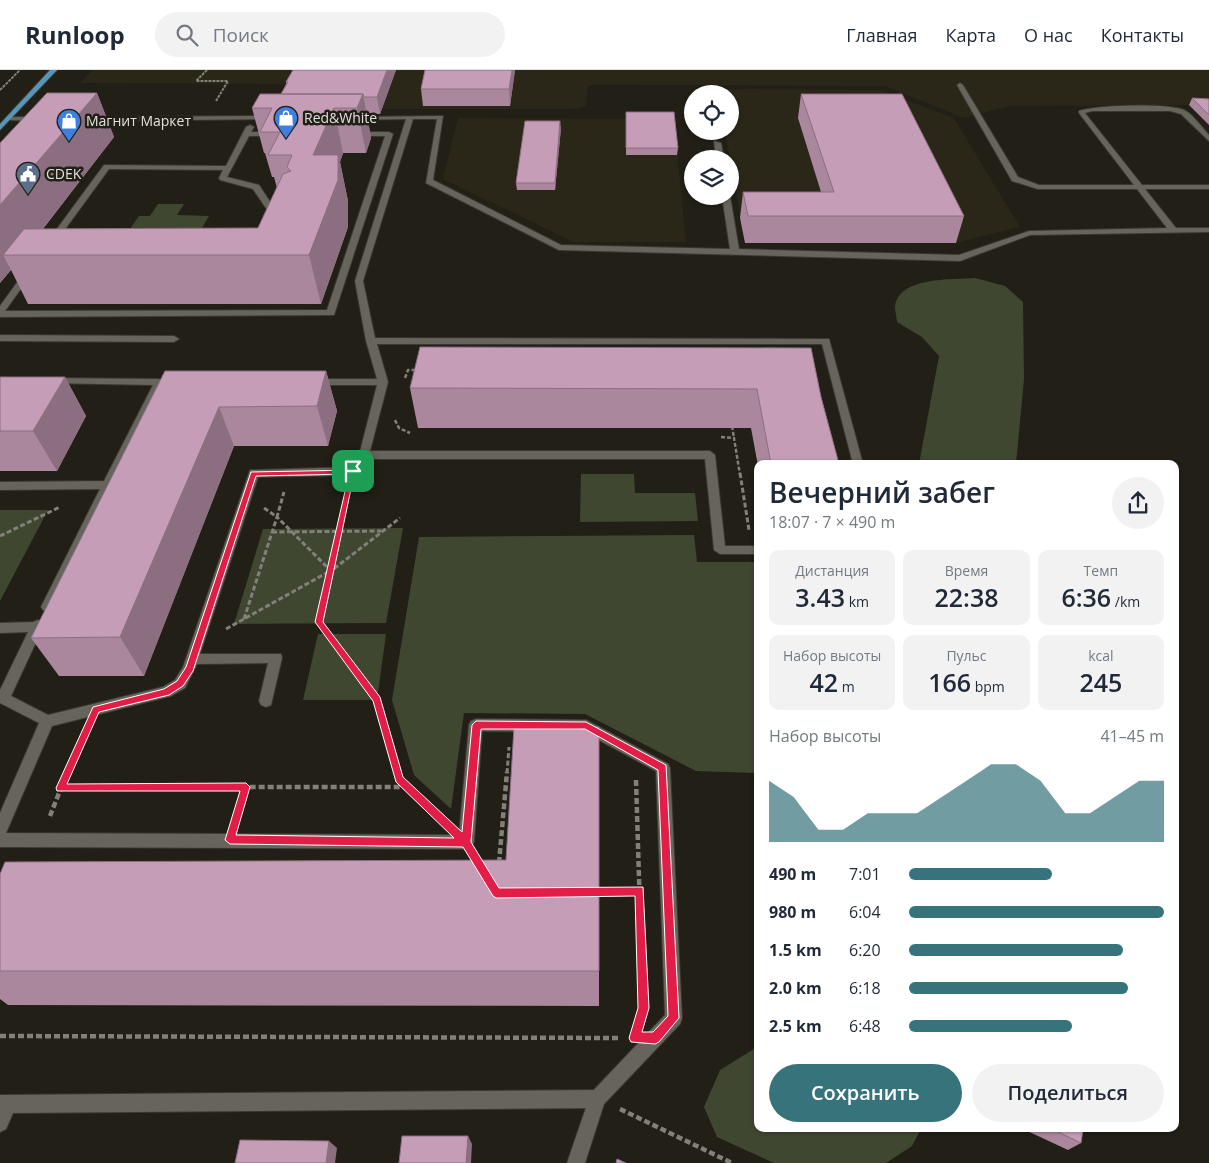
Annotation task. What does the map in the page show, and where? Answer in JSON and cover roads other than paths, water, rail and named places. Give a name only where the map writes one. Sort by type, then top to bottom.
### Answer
[{"type":"main road","points":[[0,128],[54,70]]},
{"type":"street","points":[[960,85],[1015,179],[1038,187],[1209,187]]},
{"type":"street","points":[[1173,230],[1081,112],[1092,109],[1170,109],[1183,112],[1209,139]]},
{"type":"street","points":[[339,118],[441,117],[429,181],[560,248],[960,258],[1029,233],[1209,230]]},
{"type":"street","points":[[254,118],[223,178],[256,187],[277,219]]},
{"type":"street","points":[[87,119],[283,118]]},
{"type":"street","points":[[40,381],[164,382],[106,485],[3,698],[48,721],[166,692],[180,684],[190,668],[254,473],[361,471],[383,382],[371,341],[359,281],[410,118]]},
{"type":"street","points":[[9,119],[48,119],[41,126]]},
{"type":"street","points":[[246,134],[285,134]]},
{"type":"street","points":[[0,313],[331,313],[390,134],[342,134]]},
{"type":"street","points":[[717,143],[718,150]]},
{"type":"street","points":[[46,250],[107,167],[228,168]]},
{"type":"street","points":[[727,205],[735,252]]},
{"type":"street","points":[[351,217],[362,217]]},
{"type":"street","points":[[0,313],[34,266]]},
{"type":"street","points":[[0,338],[174,339]]},
{"type":"street","points":[[371,341],[826,341],[857,460]]},
{"type":"street","points":[[305,382],[383,382]]},
{"type":"street","points":[[364,455],[710,455],[720,550],[754,550]]},
{"type":"street","points":[[0,486],[106,485]]},
{"type":"street","points":[[0,628],[37,627]]},
{"type":"street","points":[[193,659],[276,658],[266,701]]},
{"type":"street","points":[[0,830],[48,721]]},
{"type":"street","points":[[0,840],[466,842],[476,725],[586,726],[663,768],[674,1018],[597,1099],[576,1163]]},
{"type":"street","points":[[0,1123],[3,1104],[597,1099]]},
{"type":"place","name":"Red&White","points":[[286,139]]},
{"type":"place","name":"Магнит Маркет","points":[[69,142]]},
{"type":"place","name":"CDEK","points":[[28,195]]}]
